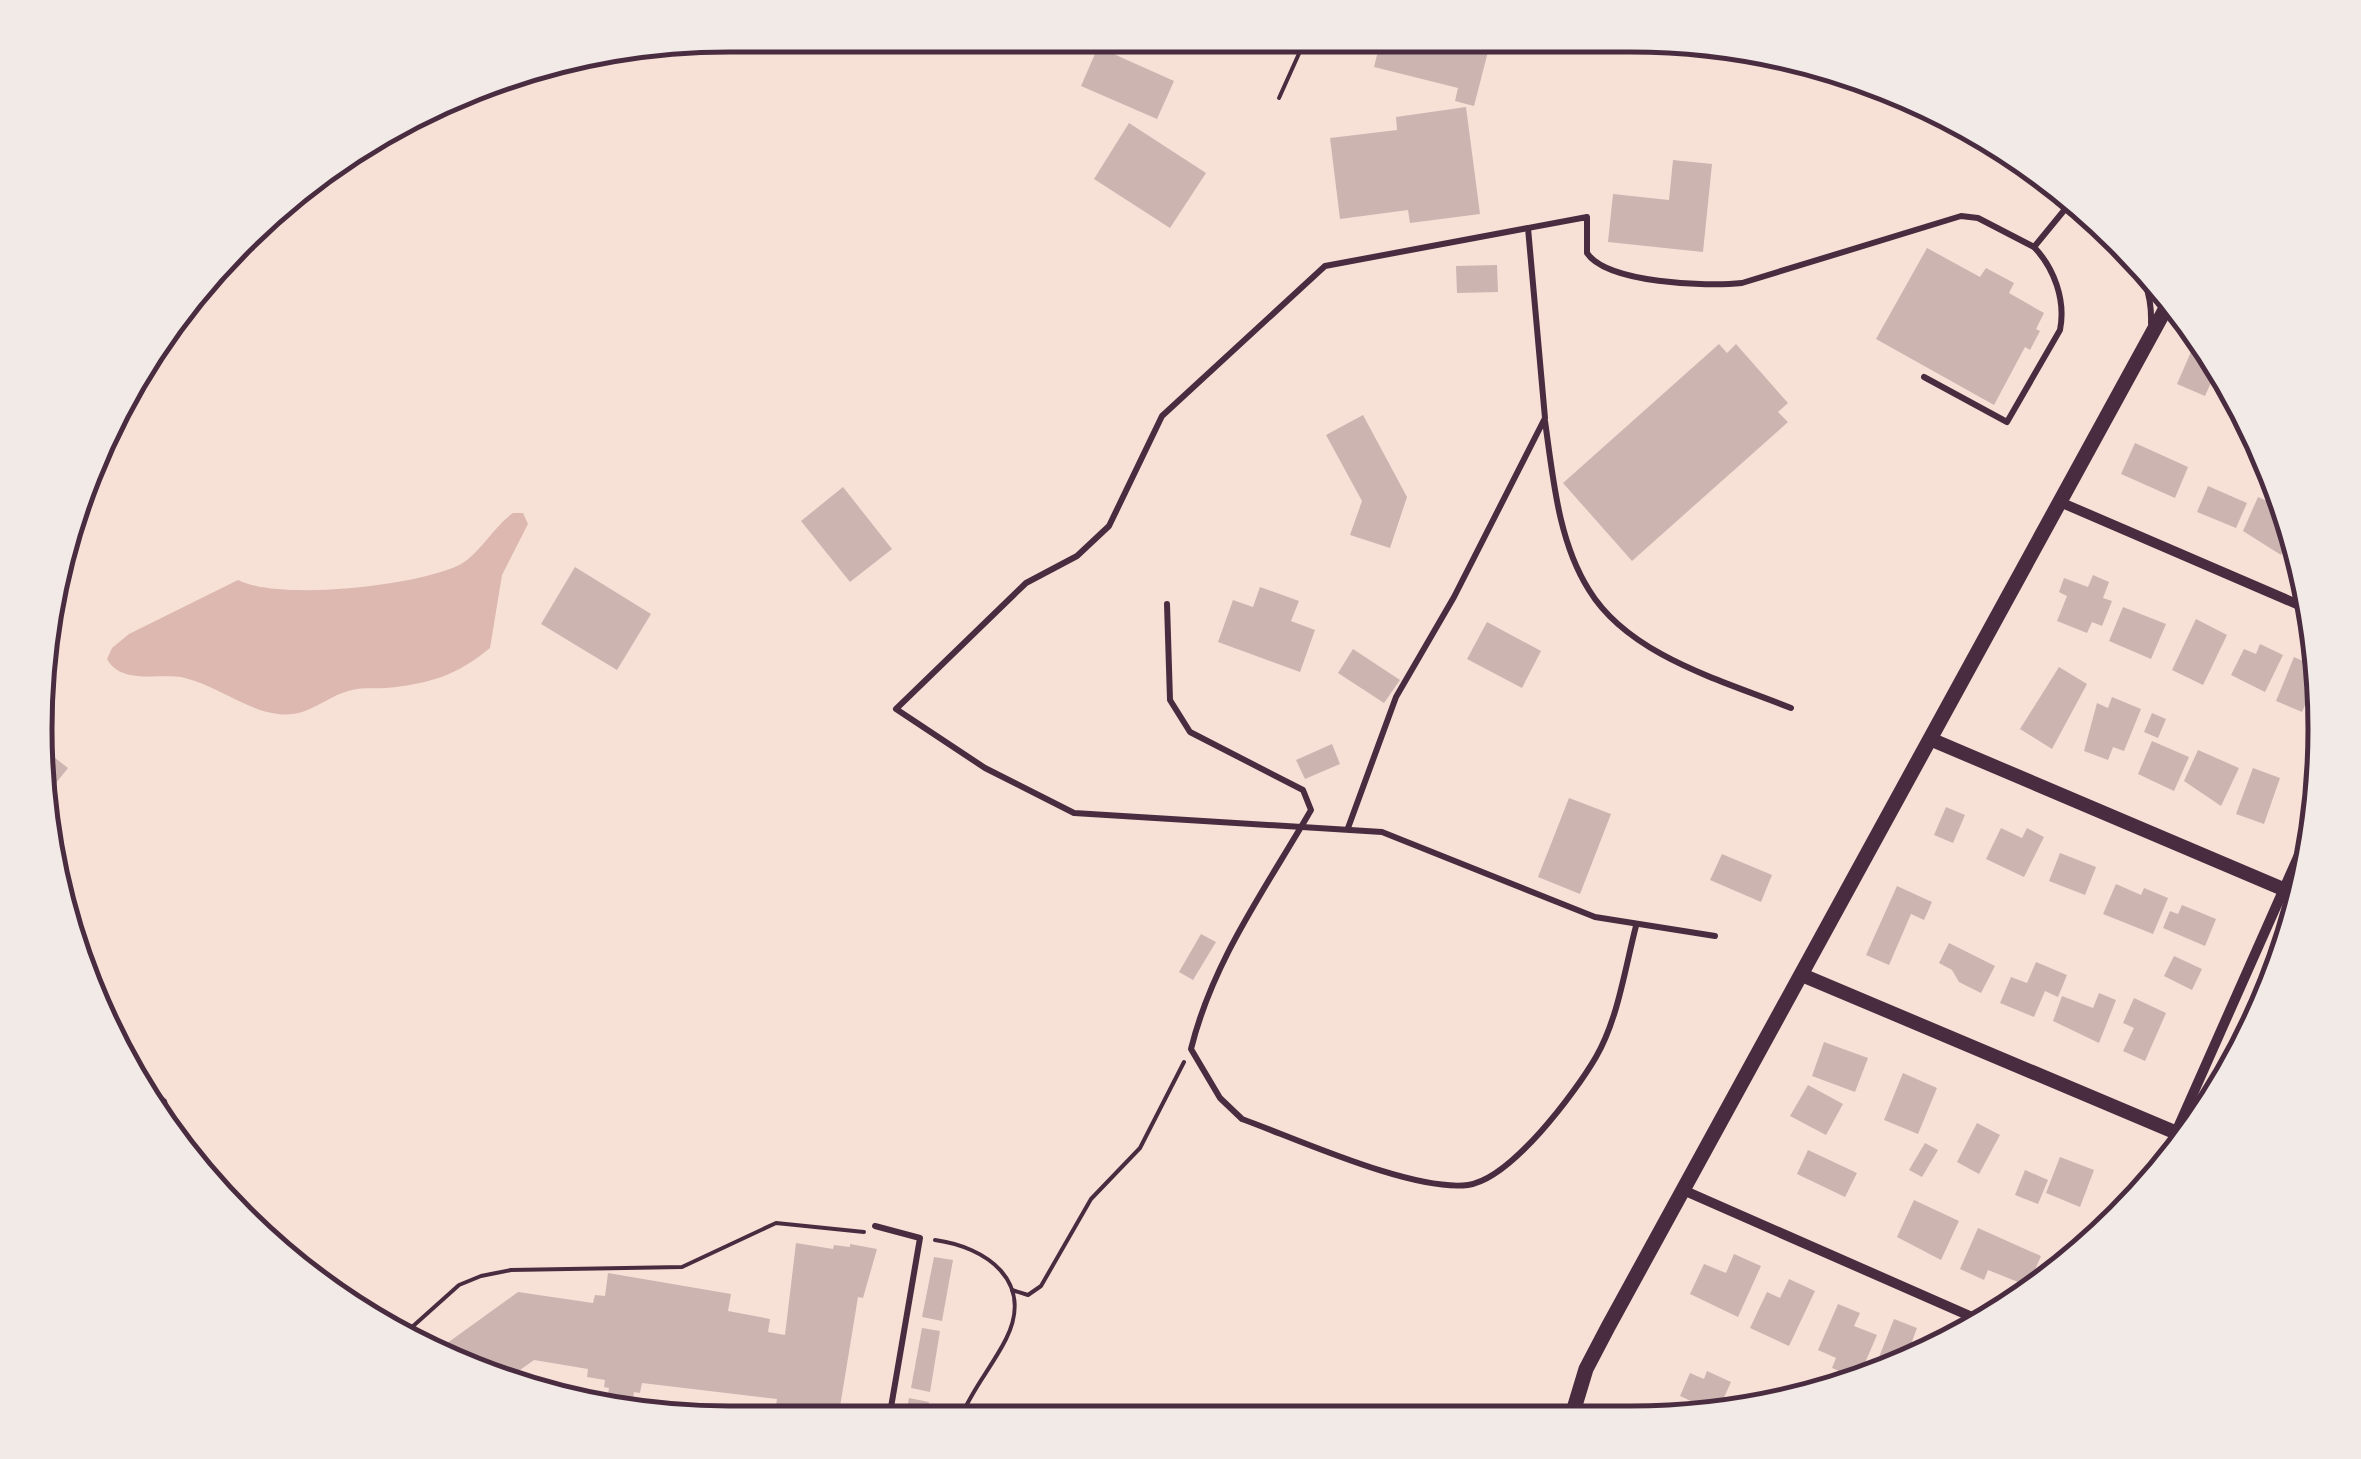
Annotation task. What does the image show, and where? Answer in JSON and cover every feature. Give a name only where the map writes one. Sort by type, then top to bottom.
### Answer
[{"type":"main road","points":[[1575,1406],[1586,1369],[2164,311]]},
{"type":"street","points":[[2060,502],[2296,602]]},
{"type":"street","points":[[1930,739],[2288,891]]},
{"type":"street","points":[[2176,1132],[2295,863]]},
{"type":"street","points":[[1802,975],[2176,1132]]},
{"type":"street","points":[[1683,1190],[1970,1316]]},
{"type":"lane","points":[[2034,247],[2065,210]]},
{"type":"lane","points":[[1715,936],[1636,926],[1546,899],[1382,832],[1074,814],[985,768],[896,709],[1026,583],[1077,556],[1108,526],[1162,416],[1326,266],[1587,217],[1586,253],[1608,272],[1722,286],[1742,284],[1962,216],[1978,218],[2034,247],[2052,266],[2062,319],[2060,330],[2007,422],[1924,377]]},
{"type":"lane","points":[[1528,228],[1544,418],[1563,525],[1589,592],[1623,627],[1661,652],[1791,708]]},
{"type":"lane","points":[[2147,291],[2152,315],[2150,336]]},
{"type":"lane","points":[[1348,828],[1396,697],[1454,598],[1544,418]]},
{"type":"lane","points":[[1166,604],[1170,700],[1190,732],[1304,790],[1311,810],[1251,905],[1202,1007],[1191,1048],[1220,1098],[1242,1118],[1430,1183],[1470,1185],[1493,1175],[1533,1140],[1596,1056],[1636,926]]},
{"type":"lane","points":[[875,1226],[920,1238],[891,1406]]},
{"type":"path","points":[[1279,98],[1300,52]]},
{"type":"path","points":[[1012,1290],[1028,1295],[1041,1286],[1091,1199],[1140,1148],[1191,1048]]},
{"type":"path","points":[[412,1327],[459,1285],[481,1276],[511,1270],[682,1267],[776,1224],[798,1222],[870,1234],[875,1226]]},
{"type":"path","points":[[920,1238],[960,1244],[980,1253],[999,1264],[1012,1290],[1014,1316],[1006,1338],[972,1388],[965,1406]]},
{"type":"shaded area","points":[[513,513],[523,513],[528,524],[502,575],[490,648],[442,677],[402,686],[353,690],[306,711],[278,714],[254,708],[185,678],[122,673],[107,659],[112,648],[129,634],[238,580],[283,589],[347,588],[410,580],[457,566],[472,556]]},
{"type":"building","points":[[1096,52],[1109,52],[1174,81],[1157,119],[1081,86]]},
{"type":"building","points":[[1378,52],[1488,52],[1474,106],[1455,101],[1458,88],[1374,67]]},
{"type":"building","points":[[1466,107],[1480,214],[1410,223],[1408,210],[1340,219],[1330,138],[1397,130],[1396,117]]},
{"type":"building","points":[[1129,123],[1206,173],[1170,228],[1094,179]]},
{"type":"building","points":[[1673,160],[1712,164],[1703,252],[1608,242],[1613,194],[1669,200]]},
{"type":"building","points":[[1927,248],[1980,277],[1986,268],[2014,283],[2009,293],[2044,313],[2030,350],[2025,347],[1994,405],[1876,339]]},
{"type":"building","points":[[1497,265],[1498,292],[1457,293],[1456,266]]},
{"type":"building","points":[[1719,344],[1727,353],[1736,344],[1788,403],[1778,412],[1788,422],[1632,561],[1563,483]]},
{"type":"building","points":[[2192,350],[2212,381],[2205,396],[2177,384]]},
{"type":"building","points":[[1363,415],[1407,497],[1390,548],[1350,535],[1362,501],[1326,435]]},
{"type":"building","points":[[2135,443],[2188,467],[2175,498],[2121,474]]},
{"type":"building","points":[[2208,486],[2247,503],[2236,528],[2197,512]]},
{"type":"building","points":[[843,487],[892,549],[850,582],[801,521]]},
{"type":"building","points":[[2258,497],[2269,502],[2284,549],[2281,555],[2243,531]]},
{"type":"building","points":[[575,567],[651,614],[617,670],[541,624]]},
{"type":"building","points":[[2093,575],[2109,582],[2103,598],[2112,601],[2102,626],[2092,622],[2087,633],[2057,621],[2067,596],[2059,592],[2064,578],[2088,587]]},
{"type":"building","points":[[1260,587],[1299,601],[1291,621],[1315,630],[1300,672],[1218,642],[1233,600],[1253,607]]},
{"type":"building","points":[[2123,607],[2166,624],[2151,659],[2109,641]]},
{"type":"building","points":[[2196,619],[2227,635],[2203,685],[2172,670]]},
{"type":"building","points":[[1487,622],[1541,651],[1522,688],[1467,659]]},
{"type":"building","points":[[2260,644],[2283,655],[2265,692],[2231,675],[2244,649],[2256,654]]},
{"type":"building","points":[[1353,649],[1400,680],[1384,703],[1338,673]]},
{"type":"building","points":[[2294,657],[2305,662],[2307,700],[2302,712],[2276,701]]},
{"type":"building","points":[[2059,667],[2087,684],[2052,749],[2020,729]]},
{"type":"building","points":[[2112,697],[2141,709],[2124,751],[2113,747],[2108,760],[2084,751],[2097,703],[2108,708]]},
{"type":"building","points":[[2152,713],[2166,719],[2158,738],[2144,732]]},
{"type":"building","points":[[2152,741],[2189,757],[2174,791],[2138,774]]},
{"type":"building","points":[[1332,744],[1340,764],[1305,779],[1296,760]]},
{"type":"building","points":[[2198,750],[2239,768],[2221,806],[2184,781]]},
{"type":"building","points":[[53,757],[68,768],[55,784]]},
{"type":"building","points":[[2253,768],[2280,778],[2264,824],[2236,814]]},
{"type":"building","points":[[1569,798],[1611,814],[1580,894],[1538,877]]},
{"type":"building","points":[[1946,807],[1965,815],[1953,843],[1934,835]]},
{"type":"building","points":[[2001,828],[2022,838],[2027,828],[2044,837],[2024,877],[1986,859]]},
{"type":"building","points":[[2060,853],[2096,867],[2085,895],[2049,881]]},
{"type":"building","points":[[1722,854],[1772,875],[1761,902],[1710,880]]},
{"type":"building","points":[[2116,884],[2141,895],[2144,888],[2168,898],[2153,934],[2103,914]]},
{"type":"building","points":[[1897,886],[1932,902],[1924,920],[1911,914],[1889,965],[1866,955]]},
{"type":"building","points":[[2182,905],[2216,919],[2205,946],[2163,928],[2170,911],[2178,914]]},
{"type":"building","points":[[1201,934],[1216,942],[1193,980],[1179,972]]},
{"type":"building","points":[[1949,943],[1995,966],[1981,993],[1959,982],[1952,970],[1939,963]]},
{"type":"building","points":[[2174,956],[2202,969],[2192,990],[2164,976]]},
{"type":"building","points":[[2036,962],[2067,975],[2058,997],[2045,991],[2034,1017],[2000,1003],[2011,977],[2027,983]]},
{"type":"building","points":[[2099,993],[2116,1000],[2099,1043],[2053,1021],[2062,996],[2093,1008]]},
{"type":"building","points":[[2134,998],[2166,1013],[2145,1061],[2123,1051],[2134,1028],[2123,1023]]},
{"type":"building","points":[[1824,1042],[1868,1058],[1855,1092],[1812,1076]]},
{"type":"building","points":[[1903,1073],[1937,1088],[1918,1134],[1884,1120]]},
{"type":"building","points":[[1808,1085],[1843,1104],[1826,1135],[1790,1116]]},
{"type":"building","points":[[1977,1123],[2000,1135],[1979,1174],[1957,1162]]},
{"type":"building","points":[[1925,1143],[1938,1150],[1922,1177],[1909,1170]]},
{"type":"building","points":[[1808,1150],[1857,1173],[1845,1197],[1797,1174]]},
{"type":"building","points":[[2060,1157],[2094,1170],[2080,1207],[2046,1193]]},
{"type":"building","points":[[2025,1170],[2048,1180],[2038,1204],[2015,1195]]},
{"type":"building","points":[[1914,1200],[1959,1221],[1941,1260],[1897,1237]]},
{"type":"building","points":[[1978,1228],[2041,1256],[2033,1275],[2021,1283],[1988,1270],[1984,1280],[1960,1269]]},
{"type":"building","points":[[796,1243],[833,1249],[834,1245],[850,1244],[877,1249],[863,1298],[858,1297],[840,1406],[776,1406],[777,1399],[642,1383],[640,1393],[634,1392],[633,1400],[608,1395],[605,1380],[587,1377],[588,1369],[534,1360],[517,1372],[446,1344],[518,1292],[593,1303],[595,1295],[605,1296],[608,1273],[731,1294],[728,1311],[770,1319],[768,1332],[785,1335]]},
{"type":"building","points":[[1734,1254],[1761,1266],[1738,1317],[1690,1294],[1704,1264],[1726,1273]]},
{"type":"building","points":[[934,1257],[953,1260],[942,1321],[922,1317]]},
{"type":"building","points":[[1789,1279],[1815,1291],[1789,1346],[1750,1328],[1767,1292],[1780,1298]]},
{"type":"building","points":[[1838,1304],[1860,1313],[1854,1326],[1877,1335],[1864,1365],[1843,1373],[1832,1368],[1836,1358],[1818,1350]]},
{"type":"building","points":[[1894,1319],[1917,1328],[1910,1346],[1878,1360]]},
{"type":"building","points":[[922,1328],[940,1331],[930,1392],[911,1388]]},
{"type":"building","points":[[1707,1371],[1731,1382],[1723,1401],[1696,1403],[1680,1396],[1690,1373],[1704,1379]]},
{"type":"building","points":[[909,1398],[929,1402],[928,1406],[907,1406]]}]
